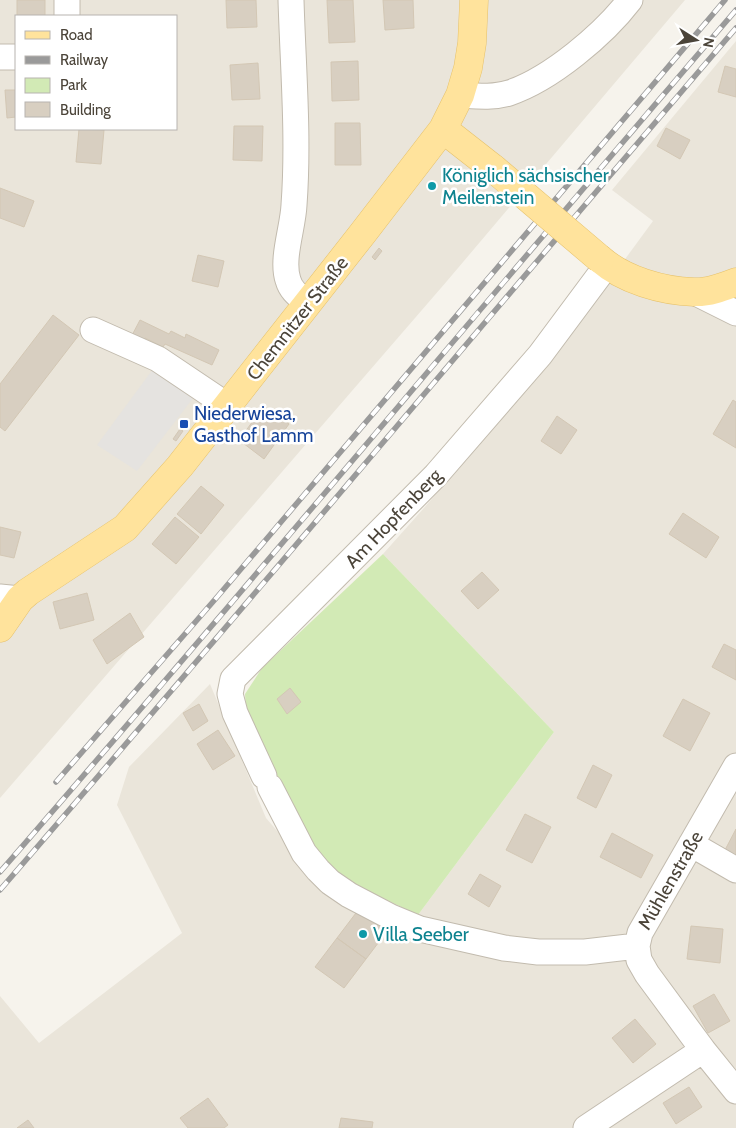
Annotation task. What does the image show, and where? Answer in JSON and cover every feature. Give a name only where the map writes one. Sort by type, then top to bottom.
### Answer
[{"type":"main road","name":"Chemnitzer Straße","points":[[0,628],[10,598],[43,582],[125,528],[180,466],[228,406],[443,129],[460,95],[468,68],[474,0]]},
{"type":"main road","points":[[443,129],[494,169],[603,262],[631,277],[657,288],[696,293],[736,282]]},
{"type":"street","points":[[67,0],[67,15]]},
{"type":"street","points":[[291,0],[296,139],[294,207],[286,259],[288,280],[294,292],[307,303]]},
{"type":"street","points":[[460,95],[491,97],[509,93],[544,75],[576,54],[630,0]]},
{"type":"street","points":[[0,57],[15,57]]},
{"type":"street","name":"Am Hopfenberg","points":[[603,262],[540,355],[436,475],[233,679],[230,694],[235,712],[267,782],[304,853],[330,882],[350,895],[390,917],[420,930],[504,948],[538,952],[585,952],[637,946]]},
{"type":"street","points":[[696,293],[736,313]]},
{"type":"street","points":[[93,330],[158,359],[228,406]]},
{"type":"street","name":"Mühlenstraße","points":[[736,766],[640,932],[637,946],[639,960],[647,974],[736,1091]]},
{"type":"street","points":[[691,844],[736,870]]},
{"type":"street","points":[[586,1128],[703,1050]]},
{"type":"shaded area","points":[[0,0],[685,0],[447,281],[0,798]]},
{"type":"shaded area","points":[[736,41],[736,1128],[0,1128],[0,996],[39,1043],[182,933],[117,805],[129,767],[210,684],[266,818],[321,882],[418,915],[554,732],[383,554],[554,356],[653,221],[612,190]]},
{"type":"shaded area","points":[[156,365],[197,393],[137,471],[97,445]]},
{"type":"green space","points":[[383,554],[554,732],[418,915],[351,883],[326,868],[280,782],[246,711],[245,694],[262,668]]},
{"type":"building","points":[[17,0],[45,0],[45,15],[17,15]]},
{"type":"building","points":[[226,0],[256,0],[257,27],[227,28]]},
{"type":"building","points":[[327,0],[353,0],[355,42],[329,43]]},
{"type":"building","points":[[383,0],[413,0],[414,28],[385,30]]},
{"type":"building","points":[[358,61],[359,100],[332,101],[331,62]]},
{"type":"building","points":[[258,63],[260,99],[232,100],[230,65]]},
{"type":"building","points":[[725,66],[736,69],[736,97],[718,92]]},
{"type":"building","points":[[5,90],[15,90],[15,117],[7,118]]},
{"type":"building","points":[[335,123],[360,123],[361,165],[335,165]]},
{"type":"building","points":[[234,126],[263,126],[262,161],[233,160]]},
{"type":"building","points":[[666,128],[690,140],[680,159],[657,146]]},
{"type":"building","points":[[79,130],[104,130],[101,164],[76,162]]},
{"type":"building","points":[[0,188],[34,201],[24,227],[0,218]]},
{"type":"building","points":[[379,248],[382,251],[375,260],[372,257]]},
{"type":"building","points":[[198,255],[224,261],[218,287],[192,281]]},
{"type":"building","points":[[53,315],[79,335],[5,431],[0,427],[0,384]]},
{"type":"building","points":[[140,320],[169,334],[171,331],[185,338],[186,334],[219,350],[212,365],[165,344],[163,347],[145,338],[141,347],[129,341]]},
{"type":"building","points":[[733,400],[736,402],[736,448],[713,434]]},
{"type":"building","points":[[264,406],[289,424],[264,459],[239,440]]},
{"type":"building","points":[[557,416],[577,430],[561,454],[541,441]]},
{"type":"building","points":[[180,429],[183,431],[176,441],[173,439]]},
{"type":"building","points":[[201,486],[224,505],[201,534],[177,514]]},
{"type":"building","points":[[683,513],[719,537],[706,558],[669,534]]},
{"type":"building","points":[[175,517],[199,537],[176,564],[152,544]]},
{"type":"building","points":[[0,527],[21,532],[14,558],[0,555]]},
{"type":"building","points":[[482,572],[499,590],[478,609],[461,591]]},
{"type":"building","points":[[87,593],[94,620],[60,629],[53,602]]},
{"type":"building","points":[[130,613],[144,637],[107,664],[93,640]]},
{"type":"building","points":[[724,644],[736,650],[736,680],[712,667]]},
{"type":"building","points":[[290,688],[301,702],[287,714],[277,699]]},
{"type":"building","points":[[683,699],[710,713],[690,751],[663,736]]},
{"type":"building","points":[[199,704],[208,721],[193,731],[183,713]]},
{"type":"building","points":[[218,730],[235,756],[213,770],[197,744]]},
{"type":"building","points":[[593,765],[612,775],[596,808],[577,798]]},
{"type":"building","points":[[525,814],[551,827],[532,863],[506,850]]},
{"type":"building","points":[[736,829],[736,856],[725,850]]},
{"type":"building","points":[[612,833],[653,855],[641,878],[600,857]]},
{"type":"building","points":[[480,874],[501,886],[489,907],[468,894]]},
{"type":"building","name":"Villa Seeber","points":[[359,909],[388,930],[366,959],[337,938]]},
{"type":"building","points":[[691,926],[723,929],[720,963],[687,959]]},
{"type":"building","points":[[337,938],[366,959],[344,988],[315,967]]},
{"type":"building","points":[[714,994],[730,1021],[708,1033],[693,1006]]},
{"type":"building","points":[[635,1019],[656,1044],[633,1063],[612,1038]]},
{"type":"building","points":[[689,1087],[702,1107],[676,1124],[663,1103]]},
{"type":"building","points":[[208,1098],[228,1125],[224,1128],[188,1128],[180,1118]]},
{"type":"building","points":[[341,1118],[373,1122],[372,1128],[339,1128]]},
{"type":"building","points":[[28,1120],[34,1128],[17,1128]]},
{"type":"railway","points":[[56,782],[218,596],[725,0]]},
{"type":"railway","points":[[0,872],[736,10]]},
{"type":"railway","points":[[0,890],[736,28]]},
{"type":"place","name":"Königlich sächsischer Meilenstein","points":[[432,186]]},
{"type":"place","name":"Niederwiesa, Gasthof Lamm","points":[[184,424]]},
{"type":"place","name":"Villa Seeber","points":[[363,934]]}]
